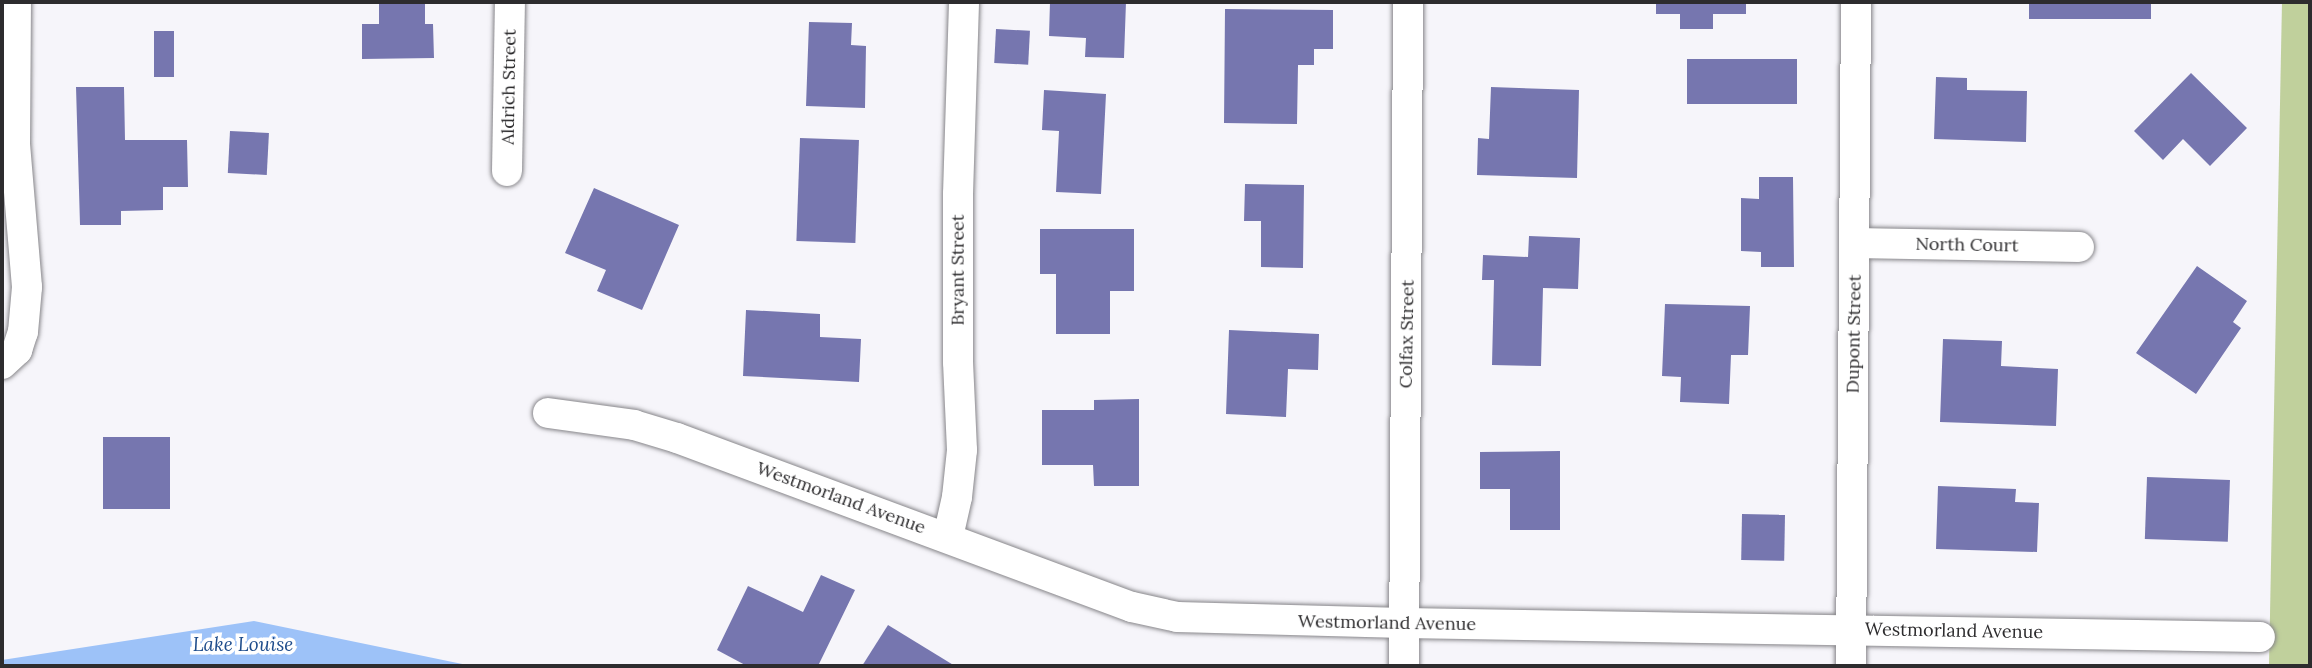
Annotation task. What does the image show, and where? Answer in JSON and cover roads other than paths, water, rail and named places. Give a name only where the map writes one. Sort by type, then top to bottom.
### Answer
[{"type":"street","points":[[9,357],[23,332],[26,287],[15,143],[16,2]]},
{"type":"street","name":"Aldrich Street","points":[[507,171],[510,2]]},
{"type":"street","name":"Bryant Street","points":[[948,537],[962,450],[958,362],[958,194],[964,2]]},
{"type":"street","name":"Colfax Street","points":[[1404,666],[1408,2]]},
{"type":"street","name":"Dupont Street","points":[[1851,666],[1856,2]]},
{"type":"street","name":"North Court","points":[[1855,243],[2079,247]]},
{"type":"street","name":"Westmorland Avenue","points":[[548,413],[634,425],[677,438],[1132,607],[1177,617],[1404,624],[2260,637]]},
{"type":"water","name":"Lake Louise","points":[[254,621],[472,666],[2,666],[2,660]]}]
